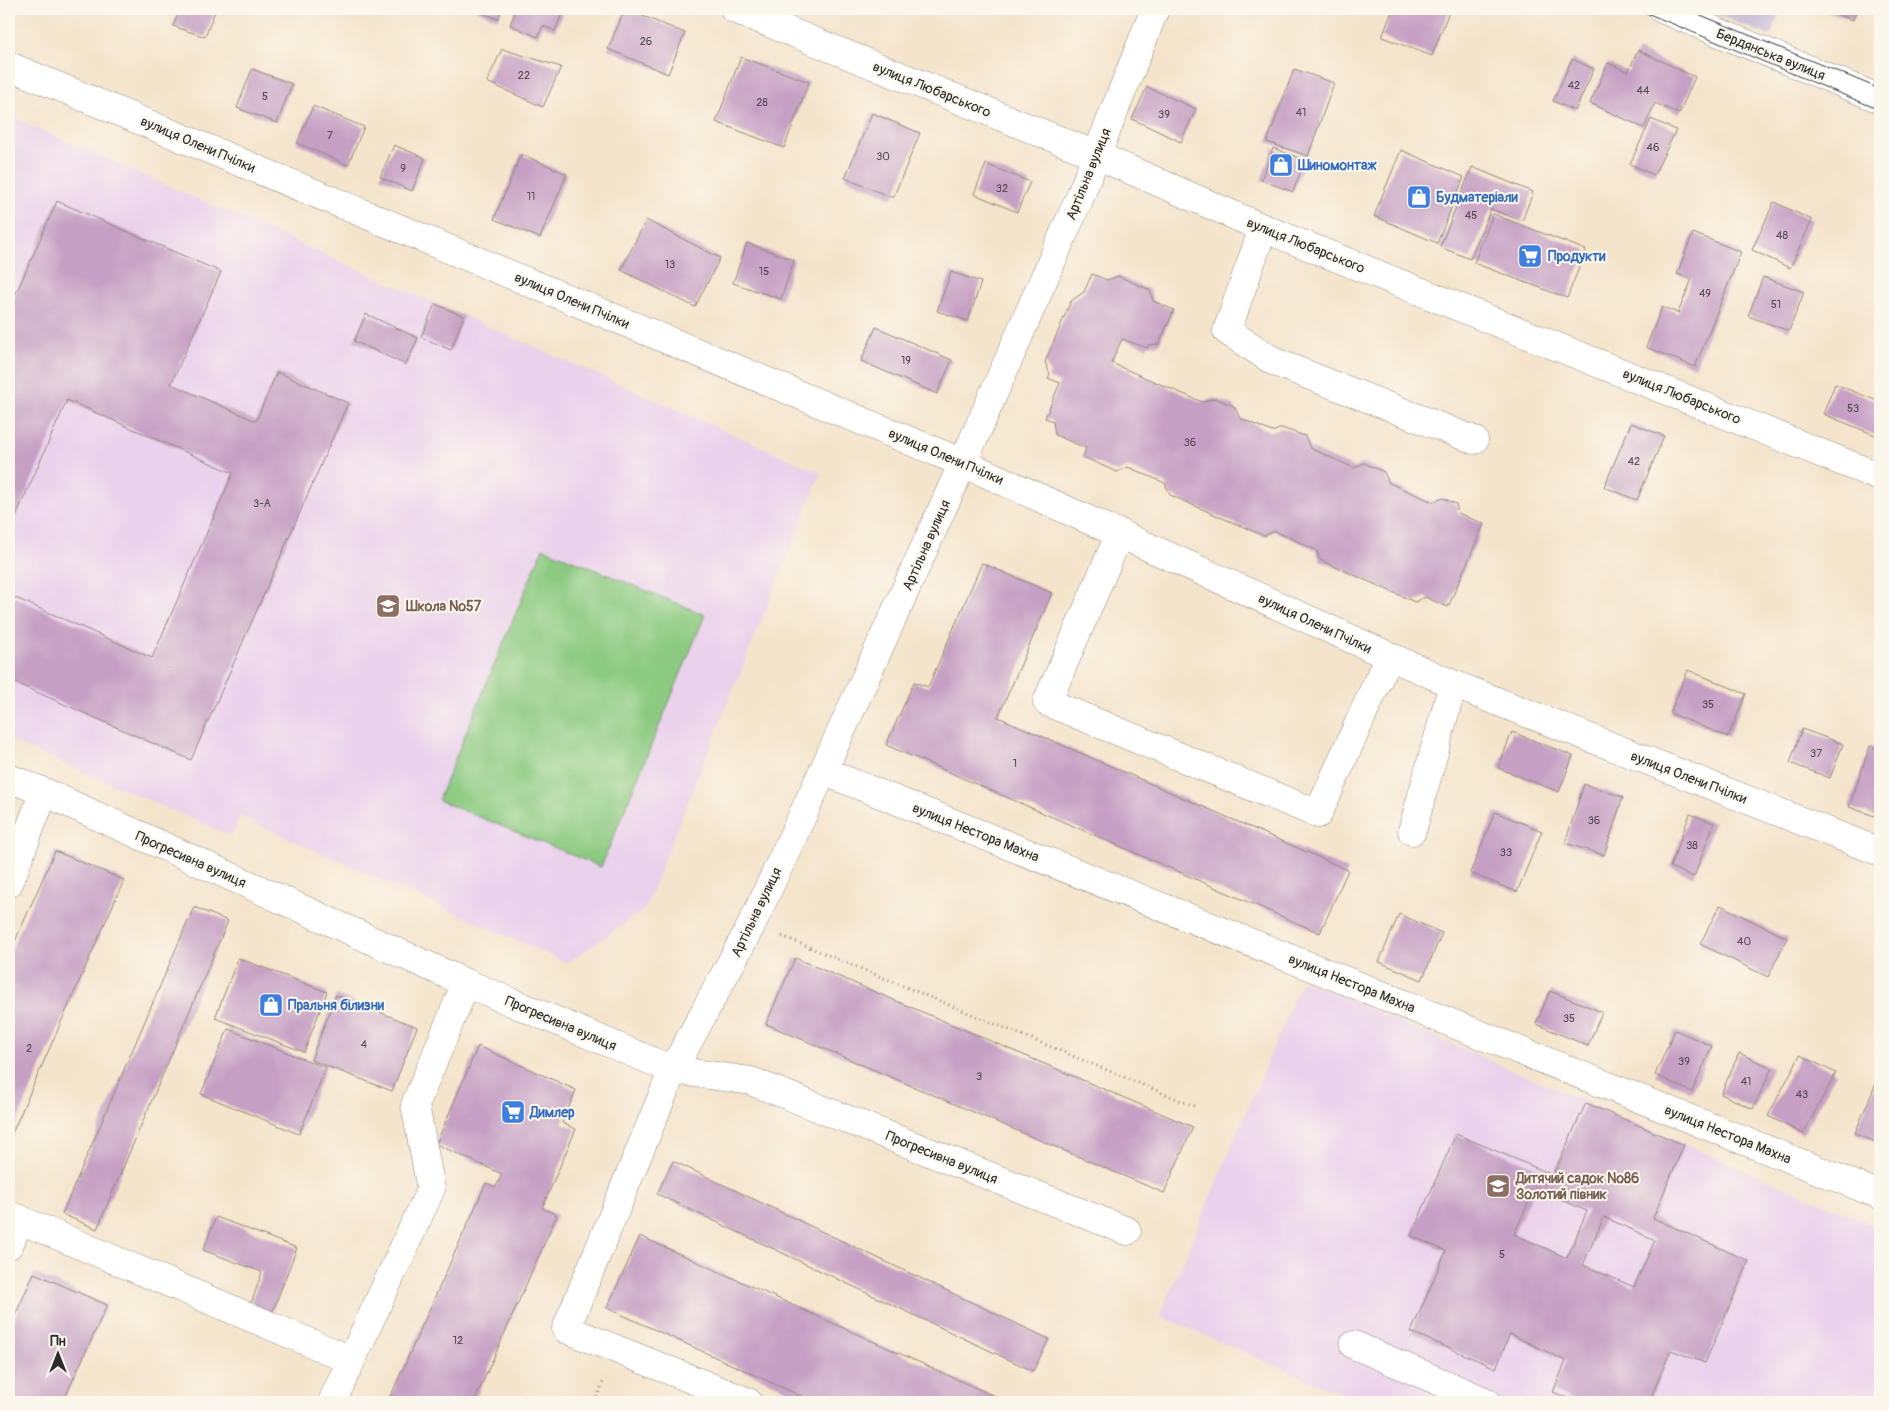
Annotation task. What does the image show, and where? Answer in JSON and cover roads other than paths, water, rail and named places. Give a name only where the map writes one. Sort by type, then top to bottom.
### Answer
[{"type":"street","name":"вулиця Любарського","points":[[734,9],[1096,155],[1263,228],[1880,477]]},
{"type":"street","name":"Артільна вулиця","points":[[748,1402],[566,1329],[673,1070],[752,924],[964,463],[1079,199],[1154,9]]},
{"type":"street","name":"Бердянська вулиця","points":[[1662,9],[1880,99]]},
{"type":"street","name":"вулиця Олени Пчілки","points":[[9,66],[964,463],[1453,684],[1880,852]]},
{"type":"street","points":[[1263,228],[1227,331],[1274,362],[1474,440]]},
{"type":"street","points":[[1120,533],[1047,702],[1318,814],[1389,656]]},
{"type":"street","points":[[1412,831],[1453,684]]},
{"type":"street","name":"вулиця Нестора Махна","points":[[824,771],[1880,1195]]},
{"type":"street","name":"Прогресивна вулиця","points":[[9,778],[44,792],[466,984],[673,1070],[751,1081],[1127,1231]]},
{"type":"street","points":[[9,883],[44,792]]},
{"type":"street","points":[[332,1402],[431,1189],[416,1106],[466,984]]},
{"type":"street","points":[[9,1245],[14,1217],[351,1360]]},
{"type":"street","points":[[1354,1345],[1487,1402]]},
{"type":"tram line","points":[[1637,9],[1880,110]]},
{"type":"tram line","points":[[1686,9],[1880,89]]},
{"type":"place","name":"Шиномонтаж","points":[[1281,165]]},
{"type":"place","name":"Будматеріали","points":[[1419,197]]},
{"type":"place","name":"Продукти","points":[[1530,256]]},
{"type":"place","name":"Школа №57","points":[[388,606]]},
{"type":"place","name":"Пральня білизни","points":[[271,1005]]},
{"type":"place","name":"Димлер","points":[[513,1112]]},
{"type":"place","name":"Дитячий садок №86 Золотий півник","points":[[1498,1186]]}]
